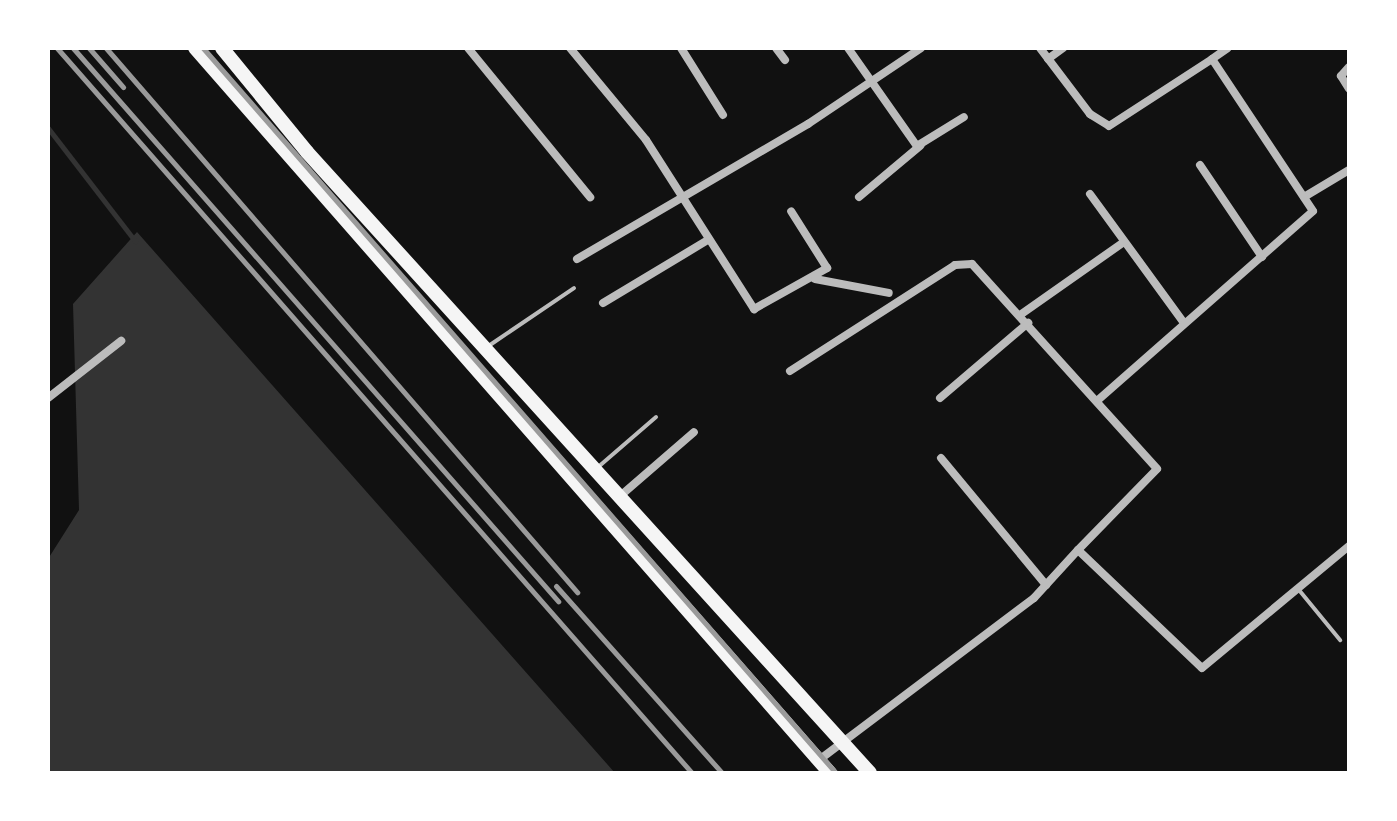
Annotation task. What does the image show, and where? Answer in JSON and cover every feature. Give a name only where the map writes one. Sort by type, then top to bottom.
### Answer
[{"type":"highway","points":[[196,48],[830,773]]},
{"type":"highway","points":[[222,48],[485,348],[842,738],[870,773]]},
{"type":"street","points":[[468,48],[590,197]]},
{"type":"street","points":[[570,48],[646,140],[706,241],[754,309],[815,279],[827,263],[791,211]]},
{"type":"street","points":[[681,48],[723,115]]},
{"type":"street","points":[[776,48],[785,60]]},
{"type":"street","points":[[848,48],[869,83],[920,146]]},
{"type":"street","points":[[577,259],[869,83],[921,48]]},
{"type":"street","points":[[1040,48],[1090,114],[1109,126],[1228,48]]},
{"type":"street","points":[[1048,59],[1063,48]]},
{"type":"street","points":[[1098,400],[1313,211],[1212,59]]},
{"type":"street","points":[[1349,67],[1341,76],[1349,89]]},
{"type":"street","points":[[859,197],[920,146],[964,117]]},
{"type":"street","points":[[1200,165],[1262,257]]},
{"type":"street","points":[[1304,197],[1349,170]]},
{"type":"street","points":[[1090,194],[1184,323]]},
{"type":"street","points":[[603,303],[706,241]]},
{"type":"street","points":[[1020,315],[1124,242]]},
{"type":"street","points":[[790,371],[961,261],[1028,323],[1157,469],[1046,585],[842,738],[819,760]]},
{"type":"street","points":[[815,279],[889,293]]},
{"type":"street","points":[[940,398],[1028,323]]},
{"type":"street","points":[[48,398],[121,341]]},
{"type":"street","points":[[619,497],[694,432]]},
{"type":"street","points":[[941,458],[1046,585]]},
{"type":"street","points":[[1078,550],[1202,668],[1349,546]]},
{"type":"lane","points":[[485,348],[574,288]]},
{"type":"lane","points":[[595,470],[656,417]]},
{"type":"lane","points":[[1298,588],[1340,640]]},
{"type":"shaded area","points":[[137,232],[615,773],[48,773],[48,559],[79,510],[73,304]]},
{"type":"waterway","points":[[48,128],[135,241]]},
{"type":"railway","points":[[57,48],[692,773]]},
{"type":"railway","points":[[73,48],[558,601]]},
{"type":"railway","points":[[89,48],[123,87]]},
{"type":"railway","points":[[106,48],[577,592]]},
{"type":"railway","points":[[203,48],[836,773]]},
{"type":"railway","points":[[556,586],[722,773]]}]
